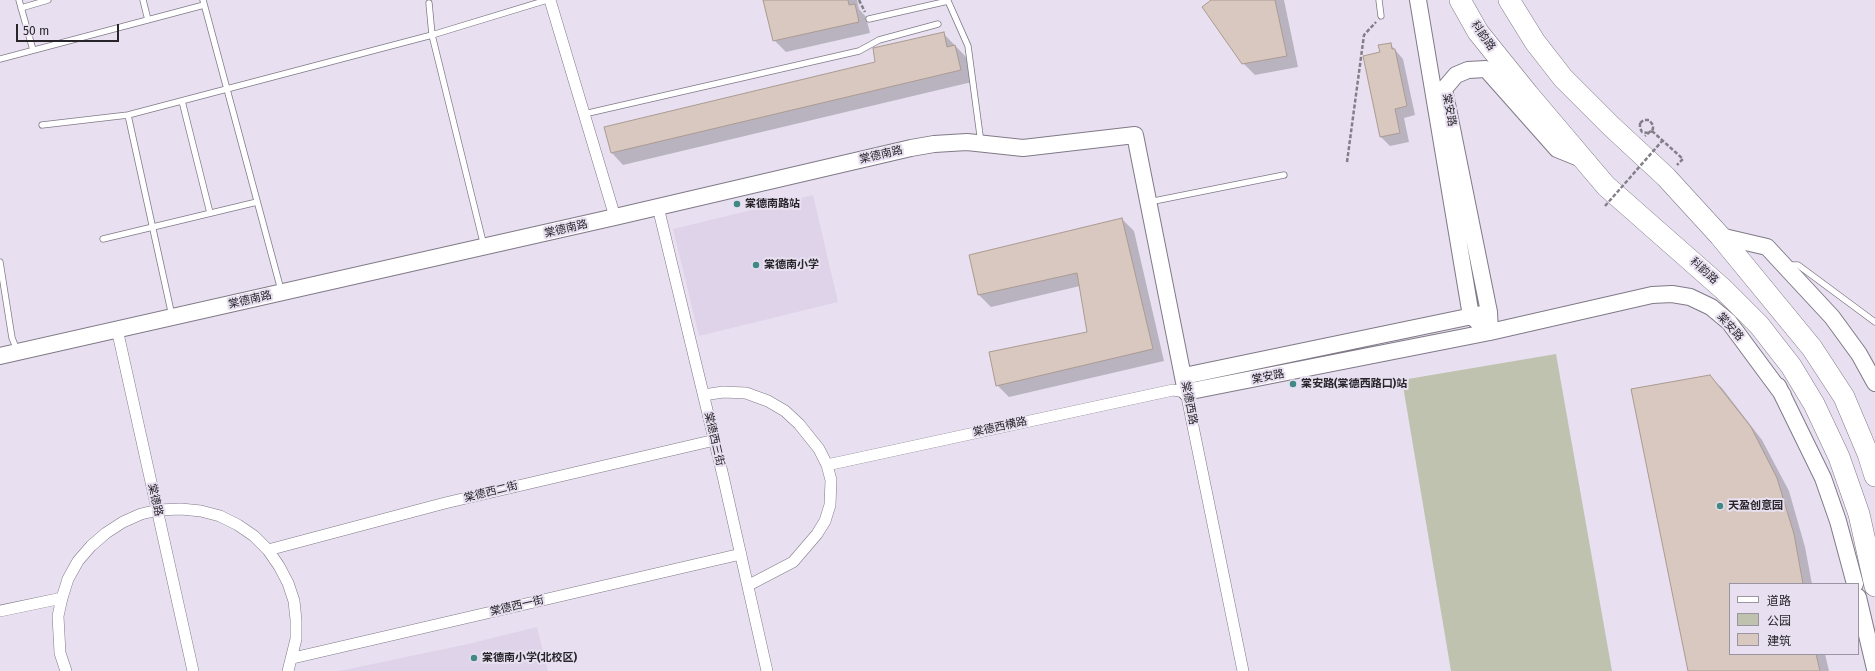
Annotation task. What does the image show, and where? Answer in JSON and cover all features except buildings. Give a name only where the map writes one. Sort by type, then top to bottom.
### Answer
[{"type":"highway","name":"科韵路","points":[[1460,0],[1478,32],[1606,186],[1723,289],[1760,325],[1791,366],[1814,404],[1839,457],[1859,514],[1875,586]]},
{"type":"highway","points":[[1509,0],[1535,42],[1564,78],[1610,126],[1666,177],[1720,236],[1812,348],[1844,397],[1868,454],[1875,476]]},
{"type":"street","points":[[548,0],[615,217]]},
{"type":"street","name":"棠安路","points":[[1418,0],[1471,316]]},
{"type":"street","name":"棠安路","points":[[1490,332],[1490,312],[1444,89],[1456,75],[1468,70],[1486,69],[1557,149],[1584,160]]},
{"type":"street","name":"棠德南路","points":[[0,356],[658,208],[911,148],[934,144],[981,143],[1023,148],[1135,135]]},
{"type":"street","name":"棠德西路","points":[[1135,135],[1181,386],[1243,671]]},
{"type":"street","name":"棠德西三街","points":[[658,208],[715,440],[767,671]]},
{"type":"street","points":[[1720,236],[1766,247],[1832,317],[1858,354],[1875,382]]},
{"type":"street","points":[[1723,289],[1758,345],[1823,478],[1838,521],[1855,583]]},
{"type":"street","name":"棠安路","points":[[1181,386],[1490,332],[1652,295],[1672,294],[1690,297],[1711,307],[1729,322],[1783,395]]},
{"type":"street","name":"棠安路","points":[[1181,386],[1490,312]]},
{"type":"street","points":[[1471,316],[1490,332]]},
{"type":"street","name":"棠德路","points":[[117,329],[193,671]]},
{"type":"street","name":"棠德西横路","points":[[827,464],[1181,386]]},
{"type":"street","points":[[704,395],[723,392],[746,393],[768,401],[785,411],[799,424],[819,449],[827,464],[831,480],[830,505],[825,521],[817,534],[793,562],[749,586]]},
{"type":"street","name":"棠德西二街","points":[[268,550],[445,503],[715,440]]},
{"type":"street","points":[[66,671],[60,653],[58,616],[62,598],[75,567],[91,546],[106,533],[123,522],[141,514],[158,510],[181,509],[201,511],[220,516],[249,532],[268,550],[279,566],[288,583],[294,601],[296,633],[293,658],[288,671]]},
{"type":"street","name":"棠德西一街","points":[[293,658],[741,554]]},
{"type":"street","points":[[0,611],[62,598]]},
{"type":"street","points":[[1859,601],[1875,669]]},
{"type":"lane","points":[[19,0],[33,50]]},
{"type":"lane","points":[[21,8],[48,0]]},
{"type":"lane","points":[[143,0],[148,20]]},
{"type":"lane","points":[[42,125],[128,115],[432,35],[548,0]]},
{"type":"lane","points":[[1379,0],[1381,16]]},
{"type":"lane","points":[[869,19],[948,1],[968,46],[981,143]]},
{"type":"lane","points":[[0,59],[148,20],[204,3],[281,292]]},
{"type":"lane","points":[[429,3],[432,35],[485,247]]},
{"type":"lane","points":[[584,114],[859,51],[879,40],[938,24]]},
{"type":"lane","points":[[182,101],[210,213]]},
{"type":"lane","points":[[128,115],[172,317]]},
{"type":"lane","points":[[1148,203],[1284,175]]},
{"type":"lane","points":[[103,239],[257,202]]},
{"type":"lane","points":[[0,262],[12,338],[17,352]]},
{"type":"lane","points":[[1783,264],[1798,265],[1875,323]]},
{"type":"path","points":[[1348,162],[1364,35],[1381,16]]},
{"type":"path","points":[[1653,129],[1652,123],[1649,120],[1644,120],[1640,123],[1642,132],[1648,133],[1652,131],[1683,159]]},
{"type":"path","points":[[1605,206],[1663,140]]},
{"type":"shaded area","name":"棠德南小学","points":[[813,195],[838,302],[699,336],[673,229]]},
{"type":"shaded area","name":"棠德南小学(北校区)","points":[[537,627],[548,671],[339,671],[468,644]]},
{"type":"green space","points":[[1556,354],[1612,671],[1451,671],[1402,380]]},
{"type":"place","name":"棠德南路站","points":[[737,204]]},
{"type":"place","name":"棠德南小学","points":[[756,265]]},
{"type":"place","name":"棠安路(棠德西路口)站","points":[[1293,384]]},
{"type":"place","name":"天盈创意园","points":[[1720,506]]},
{"type":"place","name":"棠德南小学(北校区)","points":[[474,658]]}]
